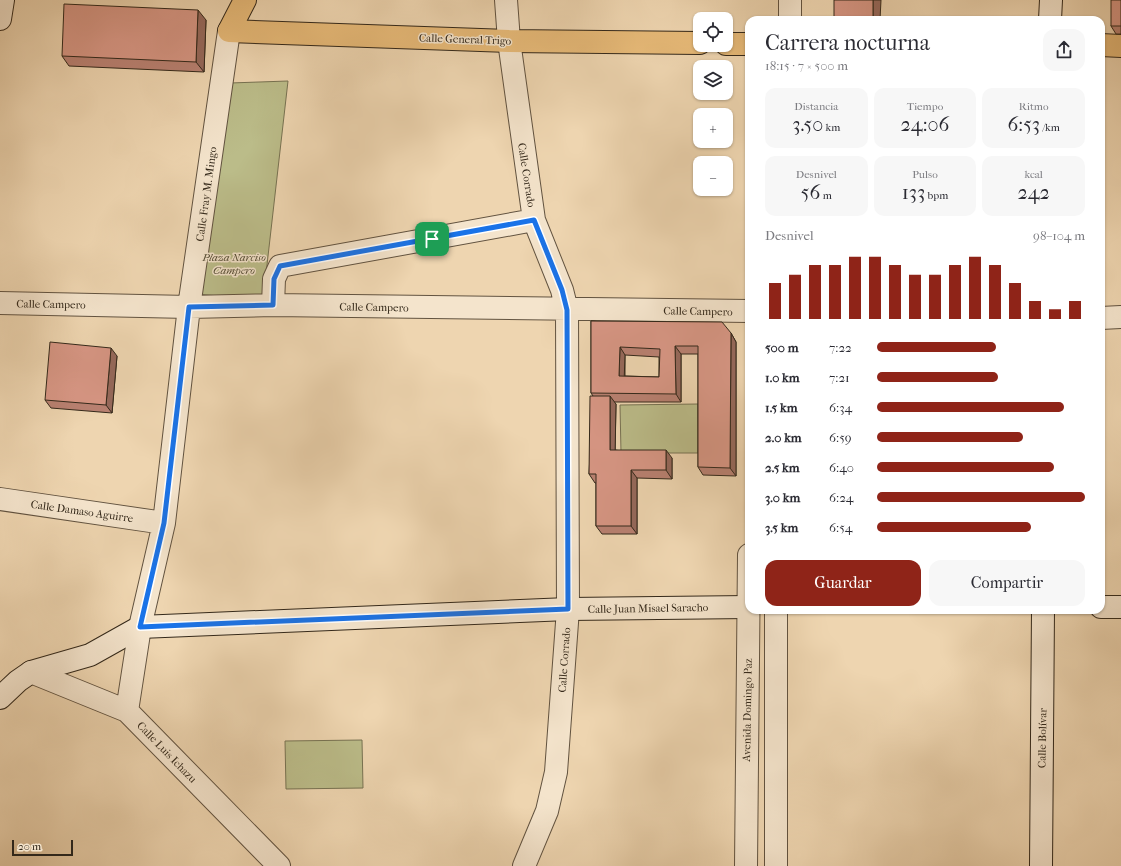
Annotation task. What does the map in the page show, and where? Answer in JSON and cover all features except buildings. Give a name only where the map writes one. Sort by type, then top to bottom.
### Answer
[{"type":"main road","name":"Calle Fray M. Mingo","points":[[229,31],[245,0]]},
{"type":"main road","name":"Calle General Trigo","points":[[229,31],[509,41],[693,44]]},
{"type":"main road","points":[[733,44],[745,44]]},
{"type":"main road","points":[[1105,45],[1121,46]]},
{"type":"street","points":[[0,18],[3,0]]},
{"type":"street","name":"Calle Corrado","points":[[506,0],[509,41],[534,220],[562,290],[567,310],[568,609],[556,772],[547,811],[524,866]]},
{"type":"street","points":[[790,0],[790,16]]},
{"type":"street","points":[[1050,16],[1051,0]]},
{"type":"street","name":"Calle Fray M. Mingo","points":[[127,711],[140,627],[164,523],[189,307],[229,31]]},
{"type":"street","points":[[273,305],[274,279],[280,266],[534,220]]},
{"type":"street","name":"Calle Campero","points":[[0,303],[189,307],[273,305],[745,312]]},
{"type":"street","points":[[1105,318],[1121,317]]},
{"type":"street","name":"Calle Damaso Aguirre","points":[[0,499],[164,523]]},
{"type":"street","name":"Calle Juan Misael Saracho","points":[[140,627],[568,609],[745,606]]},
{"type":"street","points":[[1105,607],[1121,607]]},
{"type":"street","name":"Avenida Domingo Paz","points":[[746,866],[749,614]]},
{"type":"street","points":[[776,614],[776,866]]},
{"type":"street","name":"Calle Bolívar","points":[[1041,866],[1043,614]]},
{"type":"street","points":[[0,698],[18,681],[31,672],[90,655],[140,627]]},
{"type":"street","name":"Calle Luis Ichazu","points":[[31,672],[127,711],[279,866]]},
{"type":"green space","name":"Plaza Narciso Campero","points":[[288,81],[263,300],[197,294],[230,83]]},
{"type":"green space","points":[[698,404],[698,453],[621,453],[620,405]]},
{"type":"green space","points":[[362,740],[363,788],[286,789],[285,741]]},
{"type":"route","points":[[534,220],[562,290],[567,310],[568,609],[140,627],[164,523],[189,307],[273,305],[274,279],[280,266],[432,239],[534,220]]}]
